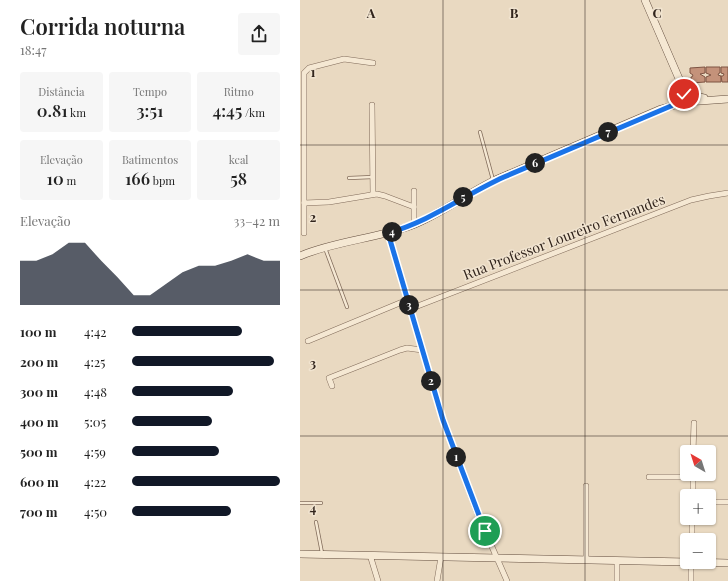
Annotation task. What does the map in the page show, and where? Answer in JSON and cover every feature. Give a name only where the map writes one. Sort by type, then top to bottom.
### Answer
[{"type":"street","points":[[646,0],[687,97]]},
{"type":"street","points":[[304,233],[304,73],[309,68],[344,59],[373,63]]},
{"type":"street","points":[[300,256],[325,248],[388,233],[414,224],[430,217],[477,189],[494,181],[671,106],[687,97],[728,99]]},
{"type":"street","points":[[372,104],[373,194]]},
{"type":"street","points":[[414,191],[414,224]]},
{"type":"street","points":[[304,203],[329,202],[373,194],[385,196],[414,207]]},
{"type":"street","name":"Rua Professor Loureiro Fernandes","points":[[410,309],[691,200],[728,194]]},
{"type":"street","points":[[388,233],[448,433],[478,515],[506,581]]},
{"type":"street","points":[[308,341],[408,300]]},
{"type":"street","points":[[332,386],[329,378],[403,349],[422,350]]},
{"type":"street","points":[[693,445],[694,423]]},
{"type":"street","points":[[649,477],[680,476]]},
{"type":"street","points":[[586,486],[586,560]]},
{"type":"street","points":[[716,502],[728,502]]},
{"type":"street","points":[[300,554],[680,562]]},
{"type":"street","points":[[370,555],[378,581]]},
{"type":"street","points":[[437,581],[441,557]]},
{"type":"street","points":[[617,560],[617,581]]},
{"type":"street","points":[[716,563],[728,563]]},
{"type":"street","points":[[690,569],[691,581]]},
{"type":"lane","points":[[480,132],[494,181]]},
{"type":"lane","points":[[349,178],[373,177]]},
{"type":"lane","points":[[325,248],[348,307]]},
{"type":"lane","points":[[300,503],[321,503]]},
{"type":"lane","points":[[316,522],[322,554]]},
{"type":"building","points":[[705,67],[705,73],[700,74],[705,77],[705,82],[691,83],[691,77],[693,75],[690,73],[690,68]]},
{"type":"building","points":[[706,67],[720,67],[720,73],[718,75],[721,76],[721,82],[706,82],[706,77],[711,75],[706,73]]},
{"type":"building","points":[[721,67],[728,67],[728,82],[722,82],[721,76],[724,74],[721,73]]},
{"type":"route","points":[[485,531],[443,420],[388,233],[422,221],[477,189],[651,113],[671,106],[684,94]]}]
